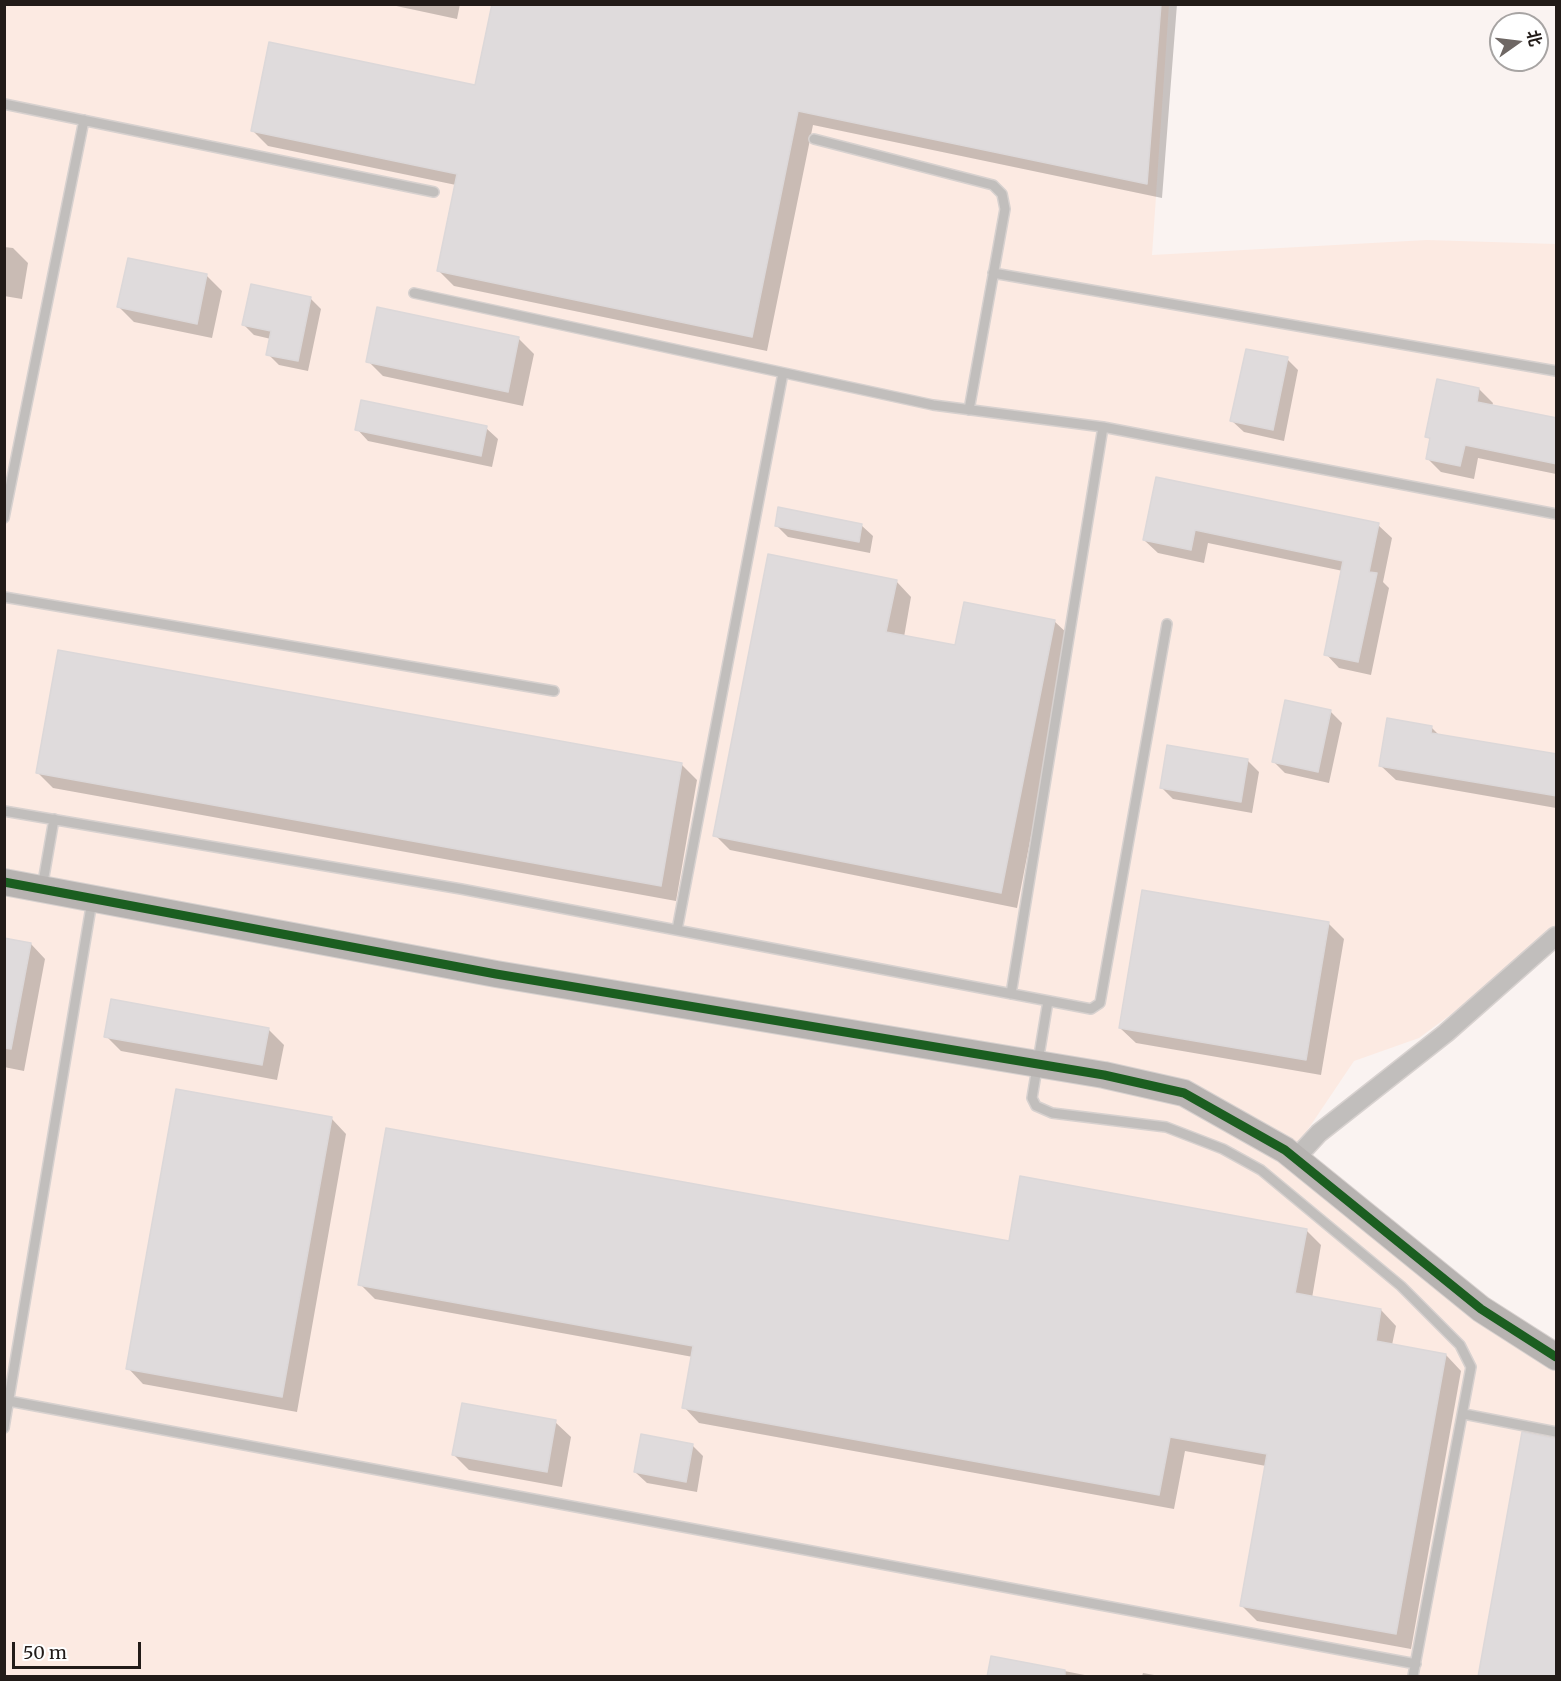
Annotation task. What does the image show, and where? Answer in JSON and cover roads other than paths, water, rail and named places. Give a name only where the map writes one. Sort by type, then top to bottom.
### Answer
[{"type":"street","points":[[4,882],[496,974],[1174,1089],[1209,1105],[1296,1158],[1480,1309],[1557,1357]]},
{"type":"street","points":[[1296,1158],[1319,1133],[1446,1033],[1557,936]]},
{"type":"lane","points":[[4,104],[434,192]]},
{"type":"lane","points":[[4,518],[84,120]]},
{"type":"lane","points":[[814,139],[993,185],[1002,194],[1005,209],[969,410]]},
{"type":"lane","points":[[993,273],[1557,371]]},
{"type":"lane","points":[[414,294],[933,405],[1103,428],[1557,514]]},
{"type":"lane","points":[[677,930],[783,373]]},
{"type":"lane","points":[[1011,994],[1103,428]]},
{"type":"lane","points":[[4,597],[554,691]]},
{"type":"lane","points":[[4,811],[461,889],[1091,1009],[1100,1003],[1167,624]]},
{"type":"lane","points":[[42,890],[54,819]]},
{"type":"lane","points":[[4,1428],[92,899]]},
{"type":"lane","points":[[1048,1001],[1032,1098],[1036,1106],[1052,1113],[1166,1127],[1223,1149],[1269,1177],[1401,1286],[1460,1345],[1471,1367],[1413,1677]]},
{"type":"lane","points":[[9,1401],[1416,1664]]},
{"type":"lane","points":[[1464,1414],[1557,1432]]}]
